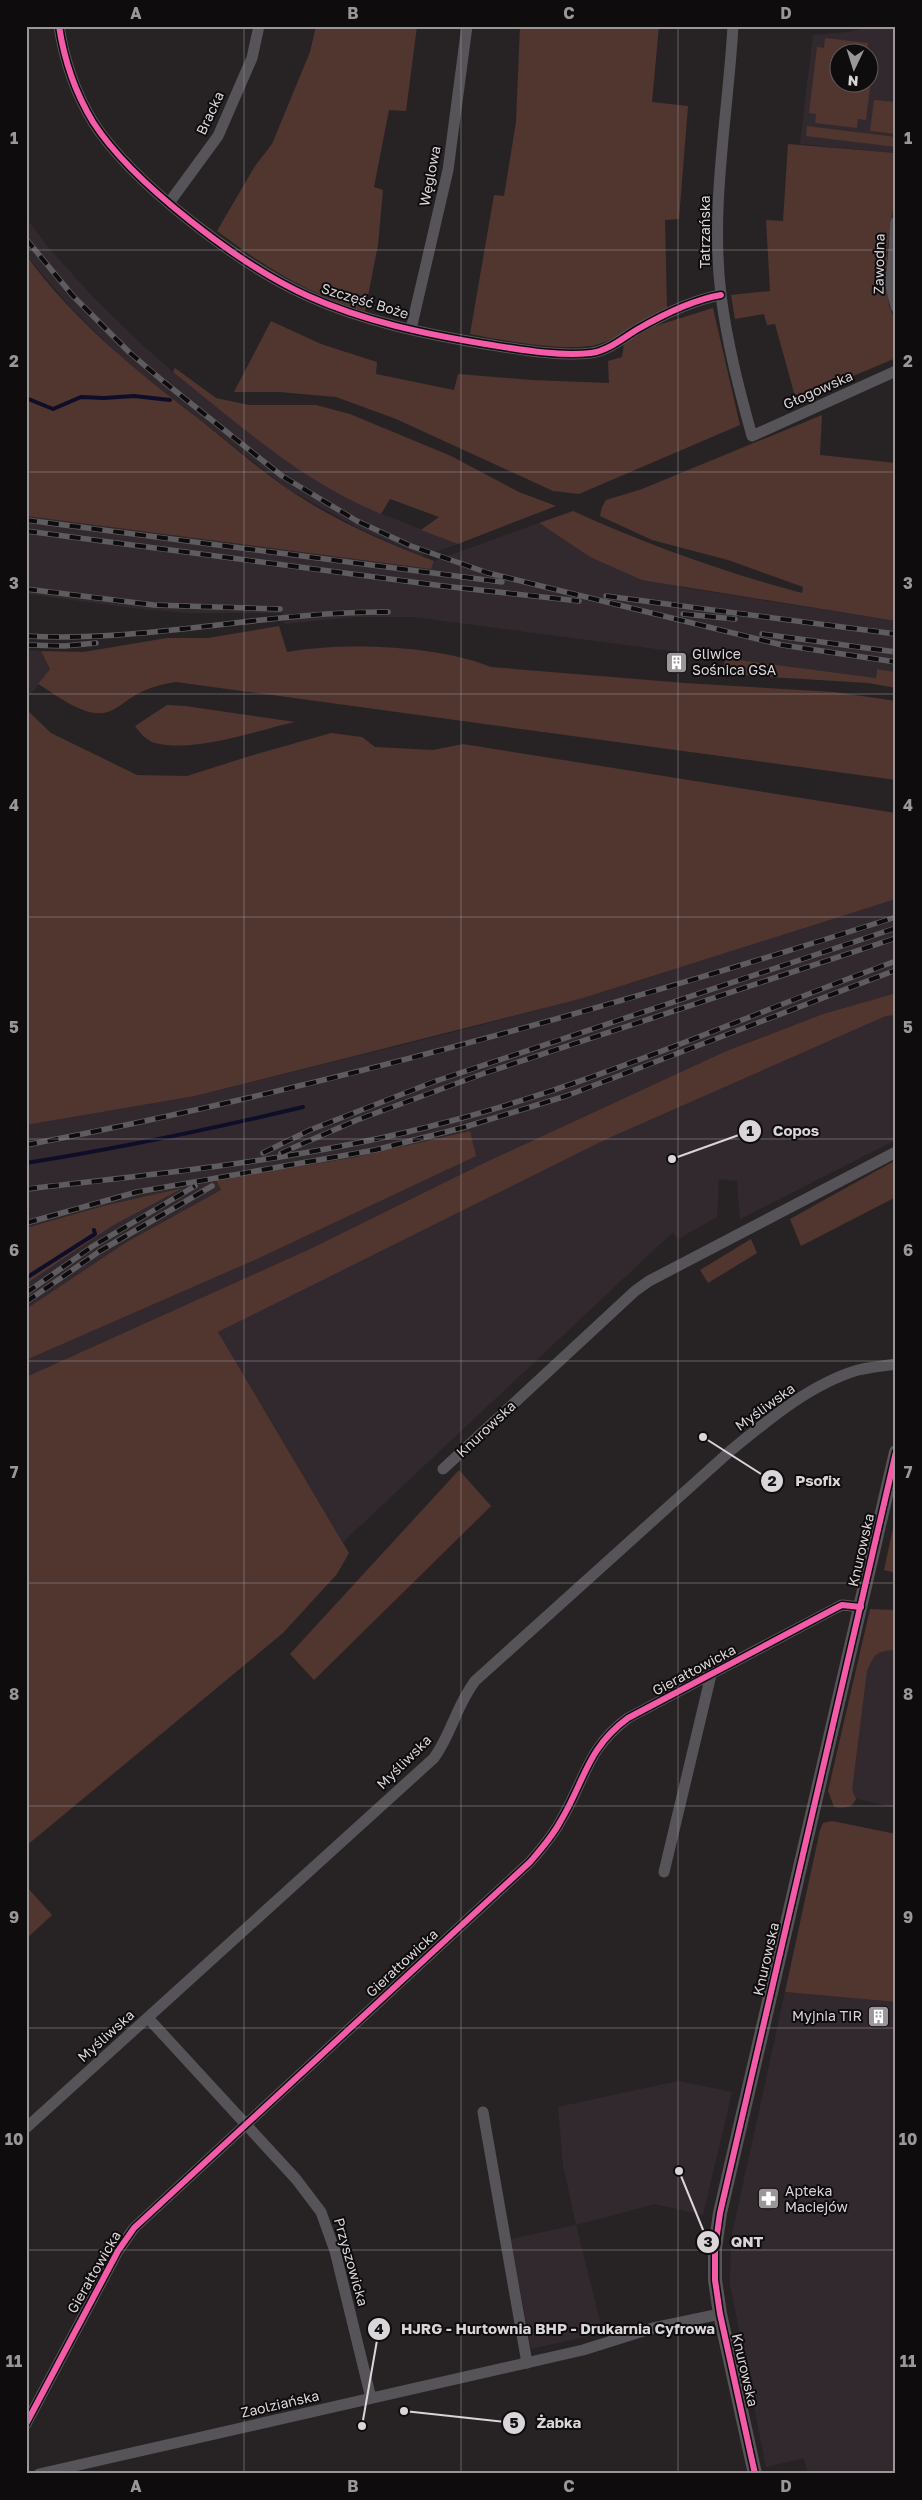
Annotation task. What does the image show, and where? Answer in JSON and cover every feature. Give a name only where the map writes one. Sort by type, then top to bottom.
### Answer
[{"type":"street","name":"Szczęść Boże","points":[[59,26],[65,56],[84,106],[109,143],[169,203],[226,246],[281,282],[336,308],[412,329],[506,347],[592,353],[602,350],[652,321],[680,308],[700,300],[721,295]]},
{"type":"street","name":"Bracka","points":[[169,203],[218,136],[252,58],[258,26]]},
{"type":"street","name":"Węglowa","points":[[412,329],[448,170],[467,26]]},
{"type":"street","name":"Tatrzańska","points":[[732,26],[719,213],[721,295],[733,367],[752,436]]},
{"type":"street","name":"Zawodna","points":[[896,222],[891,285],[896,307]]},
{"type":"street","name":"Głogowska","points":[[752,436],[896,371]]},
{"type":"street","name":"Knurowska","points":[[443,1469],[635,1290],[896,1152]]},
{"type":"street","name":"Myśliwska","points":[[26,2128],[434,1758],[446,1742],[462,1698],[475,1681],[729,1452],[765,1422],[830,1382],[858,1370],[896,1364]]},
{"type":"street","name":"Knurowska","points":[[755,2474],[720,2314],[715,2272],[715,2248],[720,2213],[896,1452]]},
{"type":"street","name":"Gierałtowicka","points":[[26,2424],[118,2251],[134,2228],[530,1862],[547,1843],[561,1822],[596,1748],[611,1731],[628,1718],[839,1606],[861,1607]]},
{"type":"street","name":"Gierałtowicka","points":[[664,1872],[711,1675]]},
{"type":"street","name":"Przyszowicka","points":[[148,2018],[296,2179],[321,2212],[335,2251],[371,2398]]},
{"type":"street","points":[[483,2112],[527,2363]]},
{"type":"street","name":"Zaolziańska","points":[[39,2474],[527,2363],[596,2346],[653,2328],[720,2314]]},
{"type":"shaded area","points":[[316,26],[417,26],[406,111],[389,110],[374,187],[383,190],[378,245],[365,311],[325,297],[287,278],[217,231],[255,166],[272,144],[310,52]]},
{"type":"shaded area","points":[[520,26],[659,26],[652,102],[688,106],[679,219],[665,220],[667,308],[599,344],[571,347],[554,346],[470,334],[494,195],[504,196],[516,122]]},
{"type":"shaded area","points":[[876,26],[896,26],[896,153],[800,144],[813,35],[848,32]]},
{"type":"shaded area","points":[[825,38],[859,42],[830,42],[830,92],[869,92],[866,120],[858,119],[857,128],[815,123],[816,114],[809,113],[817,47],[824,48]]},
{"type":"shaded area","points":[[874,100],[896,102],[896,134],[870,131]]},
{"type":"shaded area","points":[[807,126],[896,137],[896,147],[806,136]]},
{"type":"shaded area","points":[[788,144],[896,153],[896,189],[887,253],[889,306],[896,321],[896,358],[796,400],[775,324],[767,325],[764,314],[735,319],[731,295],[770,291],[766,220],[783,221]]},
{"type":"shaded area","points":[[26,218],[48,247],[92,296],[139,342],[173,372],[252,435],[327,487],[367,508],[458,544],[422,556],[358,528],[288,489],[123,359],[71,308],[26,255]]},
{"type":"shaded area","points":[[26,255],[64,301],[106,343],[265,472],[323,511],[378,538],[434,561],[431,569],[26,516]]},
{"type":"shaded area","points":[[713,308],[740,425],[579,494],[553,491],[396,419],[336,397],[279,392],[234,392],[271,321],[321,344],[377,362],[376,374],[454,390],[458,374],[532,380],[609,383],[608,361],[622,357],[624,343],[655,326]]},
{"type":"shaded area","points":[[175,368],[216,398],[249,405],[316,405],[350,414],[451,456],[519,492],[556,506],[458,544],[421,530],[439,517],[390,499],[381,514],[325,486],[272,451],[173,372]]},
{"type":"shaded area","points":[[822,415],[820,455],[896,463],[896,621],[642,580],[590,557],[539,523],[573,511],[686,557],[802,593],[803,587],[728,560],[652,540],[600,516],[606,500],[642,489]]},
{"type":"shaded area","points":[[26,516],[431,569],[434,561],[539,523],[590,557],[685,588],[896,621],[896,672],[877,669],[876,678],[413,617],[354,617],[285,624],[282,613],[189,613],[141,609],[26,594]]},
{"type":"shaded area","points":[[279,626],[287,652],[335,647],[418,650],[444,654],[491,667],[685,683],[834,692],[896,701],[896,780],[176,682],[144,691],[115,709],[103,713],[95,713],[74,706],[38,684],[50,669],[41,651],[83,652],[167,638],[208,638]]},
{"type":"shaded area","points":[[26,650],[41,651],[50,669],[26,700]]},
{"type":"shaded area","points":[[725,658],[876,678],[877,669],[896,672],[896,688],[868,683],[723,674]]},
{"type":"shaded area","points":[[167,705],[295,722],[207,743],[171,745],[152,742],[135,726]]},
{"type":"shaded area","points":[[26,709],[51,733],[137,775],[187,776],[331,733],[362,737],[375,747],[433,750],[463,744],[896,813],[896,899],[580,999],[195,1096],[26,1125]]},
{"type":"shaded area","points":[[896,899],[896,993],[823,1014],[724,1052],[484,1163],[310,1249],[26,1377],[26,1360],[257,1259],[375,1203],[470,1131],[356,1157],[216,1180],[221,1190],[125,1243],[26,1309],[26,1284],[112,1226],[181,1189],[103,1206],[26,1228],[26,1216],[31,1214],[26,1212],[26,1125],[195,1096],[458,1031],[580,999]]},
{"type":"shaded area","points":[[896,993],[896,1015],[886,1016],[609,1138],[218,1332],[349,1553],[337,1574],[283,1633],[26,1846],[26,1377],[310,1249],[484,1163],[724,1052],[823,1014]]},
{"type":"shaded area","points":[[896,1015],[896,1140],[740,1219],[737,1181],[719,1179],[717,1217],[678,1239],[673,1232],[343,1542],[218,1332],[609,1138],[886,1016]]},
{"type":"shaded area","points":[[470,1131],[476,1156],[257,1259],[26,1360],[26,1309],[125,1243],[221,1190],[216,1180],[356,1157]]},
{"type":"shaded area","points":[[896,1160],[896,1197],[801,1246],[790,1219]]},
{"type":"shaded area","points":[[183,1188],[112,1226],[26,1284],[26,1228],[103,1206]]},
{"type":"shaded area","points":[[751,1239],[757,1253],[708,1283],[700,1270]]},
{"type":"shaded area","points":[[459,1470],[491,1506],[314,1680],[290,1654]]},
{"type":"shaded area","points":[[896,1514],[896,1573],[884,1570]]},
{"type":"shaded area","points":[[870,1609],[896,1610],[896,1650],[877,1654],[867,1671],[852,1790],[856,1799],[850,1806],[844,1808],[834,1807],[828,1791]]},
{"type":"shaded area","points":[[866,1641],[896,1642],[896,1808],[831,1793]]},
{"type":"shaded area","points":[[832,1821],[896,1834],[896,2002],[785,1992],[820,1830],[823,1823]]},
{"type":"shaded area","points":[[26,1886],[52,1915],[26,1939]]},
{"type":"shaded area","points":[[785,1992],[896,2002],[896,2474],[808,2474],[804,2458],[766,2467],[730,2284],[731,2239]]},
{"type":"shaded area","points":[[678,2081],[732,2092],[703,2215],[655,2204],[576,2225],[563,2165],[558,2107]]},
{"type":"shaded area","points":[[576,2225],[603,2333],[531,2349],[511,2239]]},
{"type":"waterway","points":[[26,398],[53,409],[81,397],[134,396],[170,400]]},
{"type":"waterway","points":[[26,1163],[165,1138],[303,1107]]},
{"type":"waterway","points":[[26,1278],[95,1234],[94,1230]]},
{"type":"railway","points":[[26,239],[73,296],[130,353],[164,382],[282,476],[357,521],[411,546],[488,573],[782,645],[896,662]]},
{"type":"railway","points":[[26,520],[502,582]]},
{"type":"railway","points":[[26,531],[443,586],[579,601]]},
{"type":"railway","points":[[26,589],[154,605],[280,609]]},
{"type":"railway","points":[[606,596],[896,634]]},
{"type":"railway","points":[[26,636],[117,635],[297,616],[388,612]]},
{"type":"railway","points":[[683,614],[735,619]]},
{"type":"railway","points":[[762,634],[896,652]]},
{"type":"railway","points":[[26,645],[65,646],[96,643]]},
{"type":"railway","points":[[26,1145],[246,1099],[464,1044],[681,983],[896,917]]},
{"type":"railway","points":[[263,1153],[310,1130],[436,1081],[896,928]]},
{"type":"railway","points":[[281,1153],[357,1120],[485,1073],[896,938]]},
{"type":"railway","points":[[26,1189],[185,1171],[291,1155],[343,1146],[447,1122],[561,1088],[617,1068],[896,961]]},
{"type":"railway","points":[[26,1223],[137,1192],[375,1150],[465,1127],[566,1096],[896,970]]},
{"type":"railway","points":[[26,1293],[93,1246],[195,1186]]},
{"type":"railway","points":[[26,1302],[100,1251],[212,1186]]},
{"type":"cycle path","points":[[59,26],[64,51],[81,100],[93,122],[111,146],[134,171],[160,196],[221,244],[281,282],[329,305],[372,320],[440,336],[524,350],[579,354],[604,350],[668,313],[699,300],[721,295]]},
{"type":"cycle path","points":[[755,2474],[720,2314],[715,2280],[715,2248],[720,2213],[896,1452]]},
{"type":"cycle path","points":[[26,2424],[118,2251],[134,2228],[530,1862],[557,1827],[595,1754],[614,1730],[628,1718],[842,1605],[861,1607]]},
{"type":"place","name":"Gliwice Sośnica GSA","points":[[676,662]]},
{"type":"place","name":"Copos","points":[[672,1159]]},
{"type":"place","name":"Psofix","points":[[703,1437]]},
{"type":"place","name":"Myjnia TIR","points":[[878,2016]]},
{"type":"place","name":"QNT","points":[[679,2171]]},
{"type":"place","name":"Apteka Maciejów","points":[[769,2199]]},
{"type":"place","name":"Żabka","points":[[404,2411]]},
{"type":"place","name":"HJRG - Hurtownia BHP - Drukarnia Cyfrowa","points":[[362,2426]]}]
